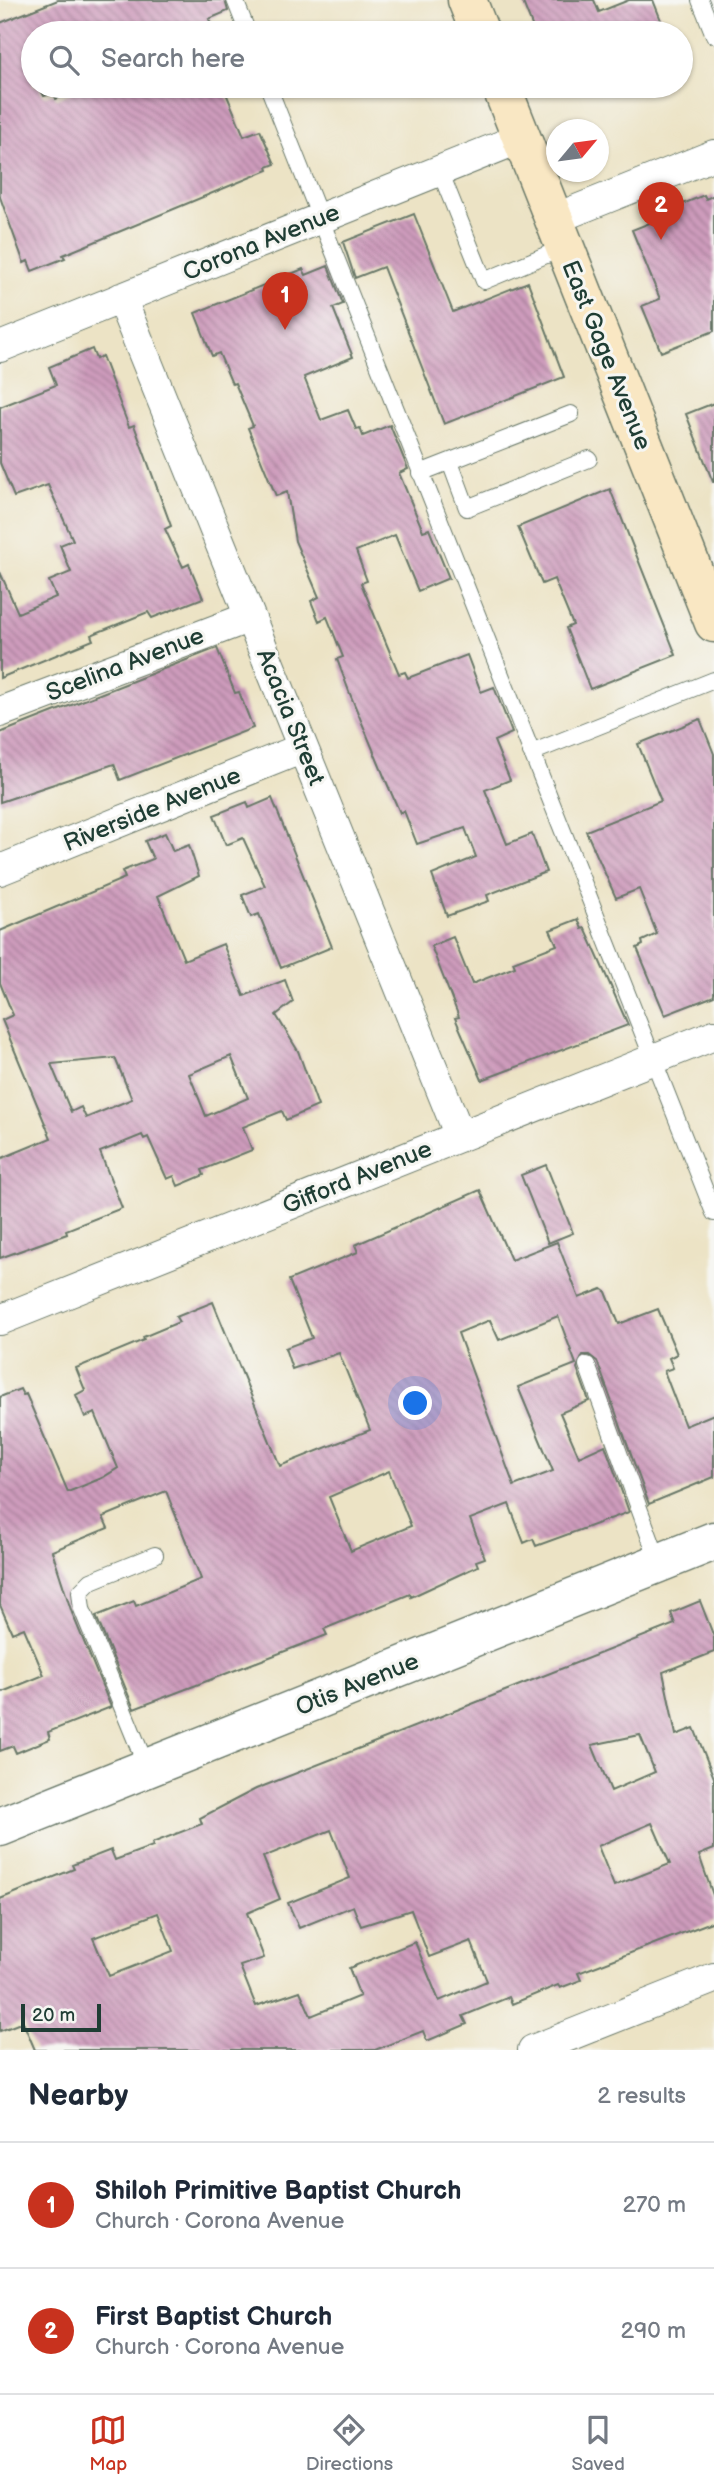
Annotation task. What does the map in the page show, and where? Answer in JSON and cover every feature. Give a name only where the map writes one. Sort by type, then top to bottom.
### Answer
[{"type":"main road","points":[[467,0],[475,21]]},
{"type":"main road","name":"East Gage Avenue","points":[[506,98],[714,623]]},
{"type":"street","name":"Corona Avenue","points":[[0,346],[522,138]]},
{"type":"street","points":[[559,233],[714,155]]},
{"type":"street","name":"Acacia Street","points":[[121,298],[460,1136]]},
{"type":"street","name":"Scelina Avenue","points":[[0,712],[250,617]]},
{"type":"street","name":"Riverside Avenue","points":[[0,870],[303,748]]},
{"type":"street","name":"Gifford Avenue","points":[[0,1320],[714,1035]]},
{"type":"street","name":"Otis Avenue","points":[[0,1827],[714,1541]]},
{"type":"street","points":[[533,2050],[714,1978]]},
{"type":"lane","points":[[235,0],[243,21]]},
{"type":"lane","points":[[700,0],[714,35]]},
{"type":"lane","points":[[273,98],[714,1213]]},
{"type":"lane","points":[[440,171],[484,281],[559,233]]},
{"type":"lane","points":[[420,474],[571,414]]},
{"type":"lane","points":[[450,462],[467,508],[589,459]]},
{"type":"lane","points":[[531,753],[714,680]]},
{"type":"lane","points":[[587,1365],[659,1563]]},
{"type":"lane","points":[[147,1768],[82,1609],[80,1592],[91,1581],[155,1555]]},
{"type":"building","points":[[58,0],[225,0],[228,11],[209,19],[210,21],[21,21],[21,98],[228,98],[244,136],[260,130],[275,164],[267,167],[268,170],[63,255],[65,258],[32,271],[28,261],[24,263],[0,197],[0,23]]},
{"type":"building","points":[[522,0],[594,0],[599,12],[629,0],[653,0],[661,21],[530,21]]},
{"type":"building","points":[[704,195],[706,199],[714,195],[714,331],[661,352],[642,306],[660,299],[632,230],[665,217],[664,212]]},
{"type":"building","points":[[414,214],[453,312],[528,282],[564,377],[444,424],[383,267],[355,278],[343,242]]},
{"type":"building","points":[[328,266],[343,304],[333,308],[353,357],[304,377],[321,420],[348,410],[356,429],[360,428],[363,436],[390,425],[408,469],[399,473],[423,531],[429,529],[449,578],[418,591],[395,535],[356,551],[367,581],[361,583],[399,674],[405,672],[408,678],[467,655],[481,692],[494,687],[512,733],[494,741],[510,780],[485,790],[507,844],[532,834],[546,872],[487,895],[489,901],[447,916],[432,875],[476,857],[465,828],[417,844],[404,811],[400,813],[350,694],[337,659],[343,657],[327,617],[319,621],[311,601],[319,597],[295,541],[287,492],[276,496],[248,428],[253,426],[235,383],[232,384],[219,353],[212,356],[195,313],[303,269],[306,275]]},
{"type":"building","points":[[92,349],[96,359],[102,356],[129,427],[134,425],[171,526],[165,529],[183,567],[189,564],[203,598],[152,618],[148,612],[91,635],[93,640],[0,678],[0,572],[18,613],[56,597],[49,581],[71,572],[60,545],[73,540],[48,485],[14,497],[0,463],[0,407],[56,385],[49,367]]},
{"type":"building","points":[[714,403],[714,482],[713,482],[686,414]]},
{"type":"building","points":[[610,489],[676,655],[590,689],[566,628],[573,625],[554,579],[542,584],[518,527]]},
{"type":"building","points":[[217,648],[253,728],[120,780],[114,764],[0,802],[0,733]]},
{"type":"building","points":[[700,719],[714,754],[714,996],[665,1015],[637,948],[643,945],[642,941],[657,934],[639,889],[616,898],[586,831],[661,801],[638,744]]},
{"type":"building","points":[[272,798],[332,947],[281,968],[259,914],[251,917],[242,895],[265,886],[243,838],[226,845],[214,815],[247,802],[249,808]]},
{"type":"building","points":[[165,833],[173,851],[189,845],[199,876],[158,896],[184,960],[223,944],[244,996],[285,980],[293,1002],[276,1015],[298,1051],[318,1106],[286,1120],[282,1111],[243,1127],[252,1150],[202,1170],[204,1175],[178,1186],[174,1176],[167,1179],[148,1137],[144,1139],[142,1135],[100,1152],[122,1208],[66,1230],[67,1234],[0,1258],[0,1159],[51,1138],[2,1020],[13,1015],[0,983],[0,931],[125,878],[122,871],[153,859],[145,841]],"holes":[[[231,1056],[248,1098],[206,1116],[189,1074]],[[115,1058],[132,1099],[86,1118],[81,1107],[71,1112],[51,1064]]]},
{"type":"building","points":[[578,919],[582,929],[585,928],[628,1025],[482,1080],[455,1018],[459,1017],[431,946],[453,937],[472,984],[515,967],[513,962],[557,945],[550,930]]},
{"type":"building","points":[[546,1165],[573,1233],[548,1243],[521,1175]]},
{"type":"building","points":[[480,1190],[511,1260],[557,1242],[579,1298],[602,1289],[606,1292],[619,1324],[658,1309],[677,1354],[669,1358],[673,1368],[664,1371],[685,1426],[714,1414],[714,1477],[649,1504],[597,1361],[589,1355],[583,1355],[577,1368],[589,1401],[560,1413],[579,1457],[605,1445],[629,1512],[536,1546],[533,1539],[524,1543],[509,1504],[470,1519],[485,1558],[476,1561],[478,1566],[411,1597],[410,1594],[324,1629],[327,1635],[134,1709],[96,1616],[134,1601],[136,1606],[201,1579],[166,1491],[103,1517],[108,1528],[52,1551],[72,1613],[111,1707],[48,1732],[50,1739],[16,1753],[13,1746],[0,1751],[0,1693],[44,1675],[24,1628],[12,1633],[0,1605],[0,1397],[20,1389],[23,1395],[26,1394],[68,1492],[102,1478],[118,1468],[95,1413],[85,1417],[76,1395],[85,1390],[76,1368],[144,1340],[143,1337],[179,1322],[176,1317],[213,1302],[280,1466],[370,1430],[339,1353],[292,1369],[285,1348],[312,1338],[289,1280],[358,1252],[355,1245]],"holes":[[[558,1316],[576,1364],[518,1387],[553,1471],[514,1486],[458,1333],[490,1320],[499,1340]],[[389,1471],[411,1526],[351,1551],[329,1497]]]},
{"type":"building","points":[[700,1601],[714,1637],[714,1652],[663,1672],[676,1735],[694,1728],[714,1778],[714,1849],[699,1855],[714,1898],[714,1921],[578,1973],[581,1980],[560,1988],[558,1985],[512,2004],[509,1997],[463,2016],[467,2024],[427,2041],[423,2031],[375,2050],[35,2050],[23,2022],[0,2031],[0,1899],[74,1869],[72,1865],[111,1850],[115,1860],[153,1846],[152,1843],[202,1824],[200,1818],[256,1789],[675,1624],[671,1613]],"holes":[[[640,1735],[655,1772],[611,1791],[592,1745]],[[652,1823],[670,1864],[614,1886],[598,1846]],[[331,1830],[350,1878],[288,1903],[299,1928],[353,1906],[361,1926],[411,1910],[429,1957],[471,1941],[487,1981],[439,2001],[415,1942],[349,1968],[360,1996],[311,2016],[300,1991],[256,2006],[240,1966],[264,1958],[247,1913],[280,1899],[263,1857]],[[158,1913],[173,1951],[109,1976],[93,1938]]]},
{"type":"place","name":"First Baptist Church","points":[[661,240]]},
{"type":"place","name":"Shiloh Primitive Baptist Church","points":[[285,330]]}]
